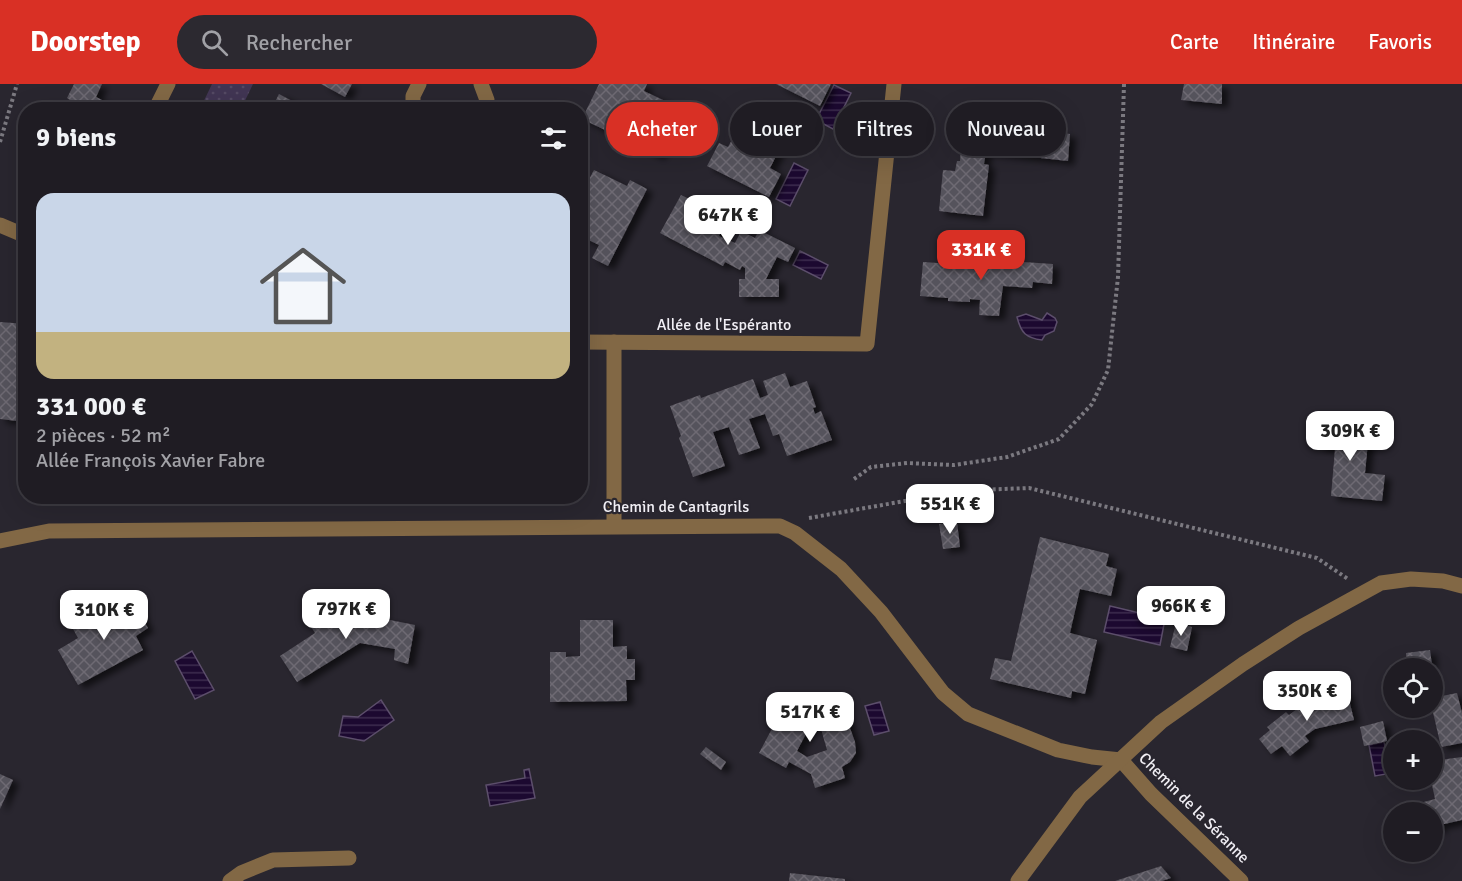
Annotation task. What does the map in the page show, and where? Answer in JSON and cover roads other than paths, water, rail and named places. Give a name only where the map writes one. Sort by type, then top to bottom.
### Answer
[{"type":"street","points":[[159,102],[168,84]]},
{"type":"street","points":[[413,102],[413,96],[419,84]]},
{"type":"street","points":[[481,84],[487,102]]},
{"type":"street","name":"Allée de l'Espéranto","points":[[588,342],[867,344],[894,84]]},
{"type":"street","points":[[0,225],[18,233]]},
{"type":"street","points":[[614,342],[614,526]]},
{"type":"street","name":"Chemin de Cantagrils","points":[[0,542],[49,531],[780,526],[795,532],[841,569],[881,612],[943,693],[968,714],[1058,750],[1121,760]]},
{"type":"street","points":[[1018,881],[1080,797],[1161,722],[1299,628],[1354,596],[1381,584],[1411,579],[1462,586]]},
{"type":"street","name":"Chemin de la Séranne","points":[[1121,760],[1151,794],[1241,881]]},
{"type":"street","points":[[230,881],[241,873],[273,860],[349,858]]}]
